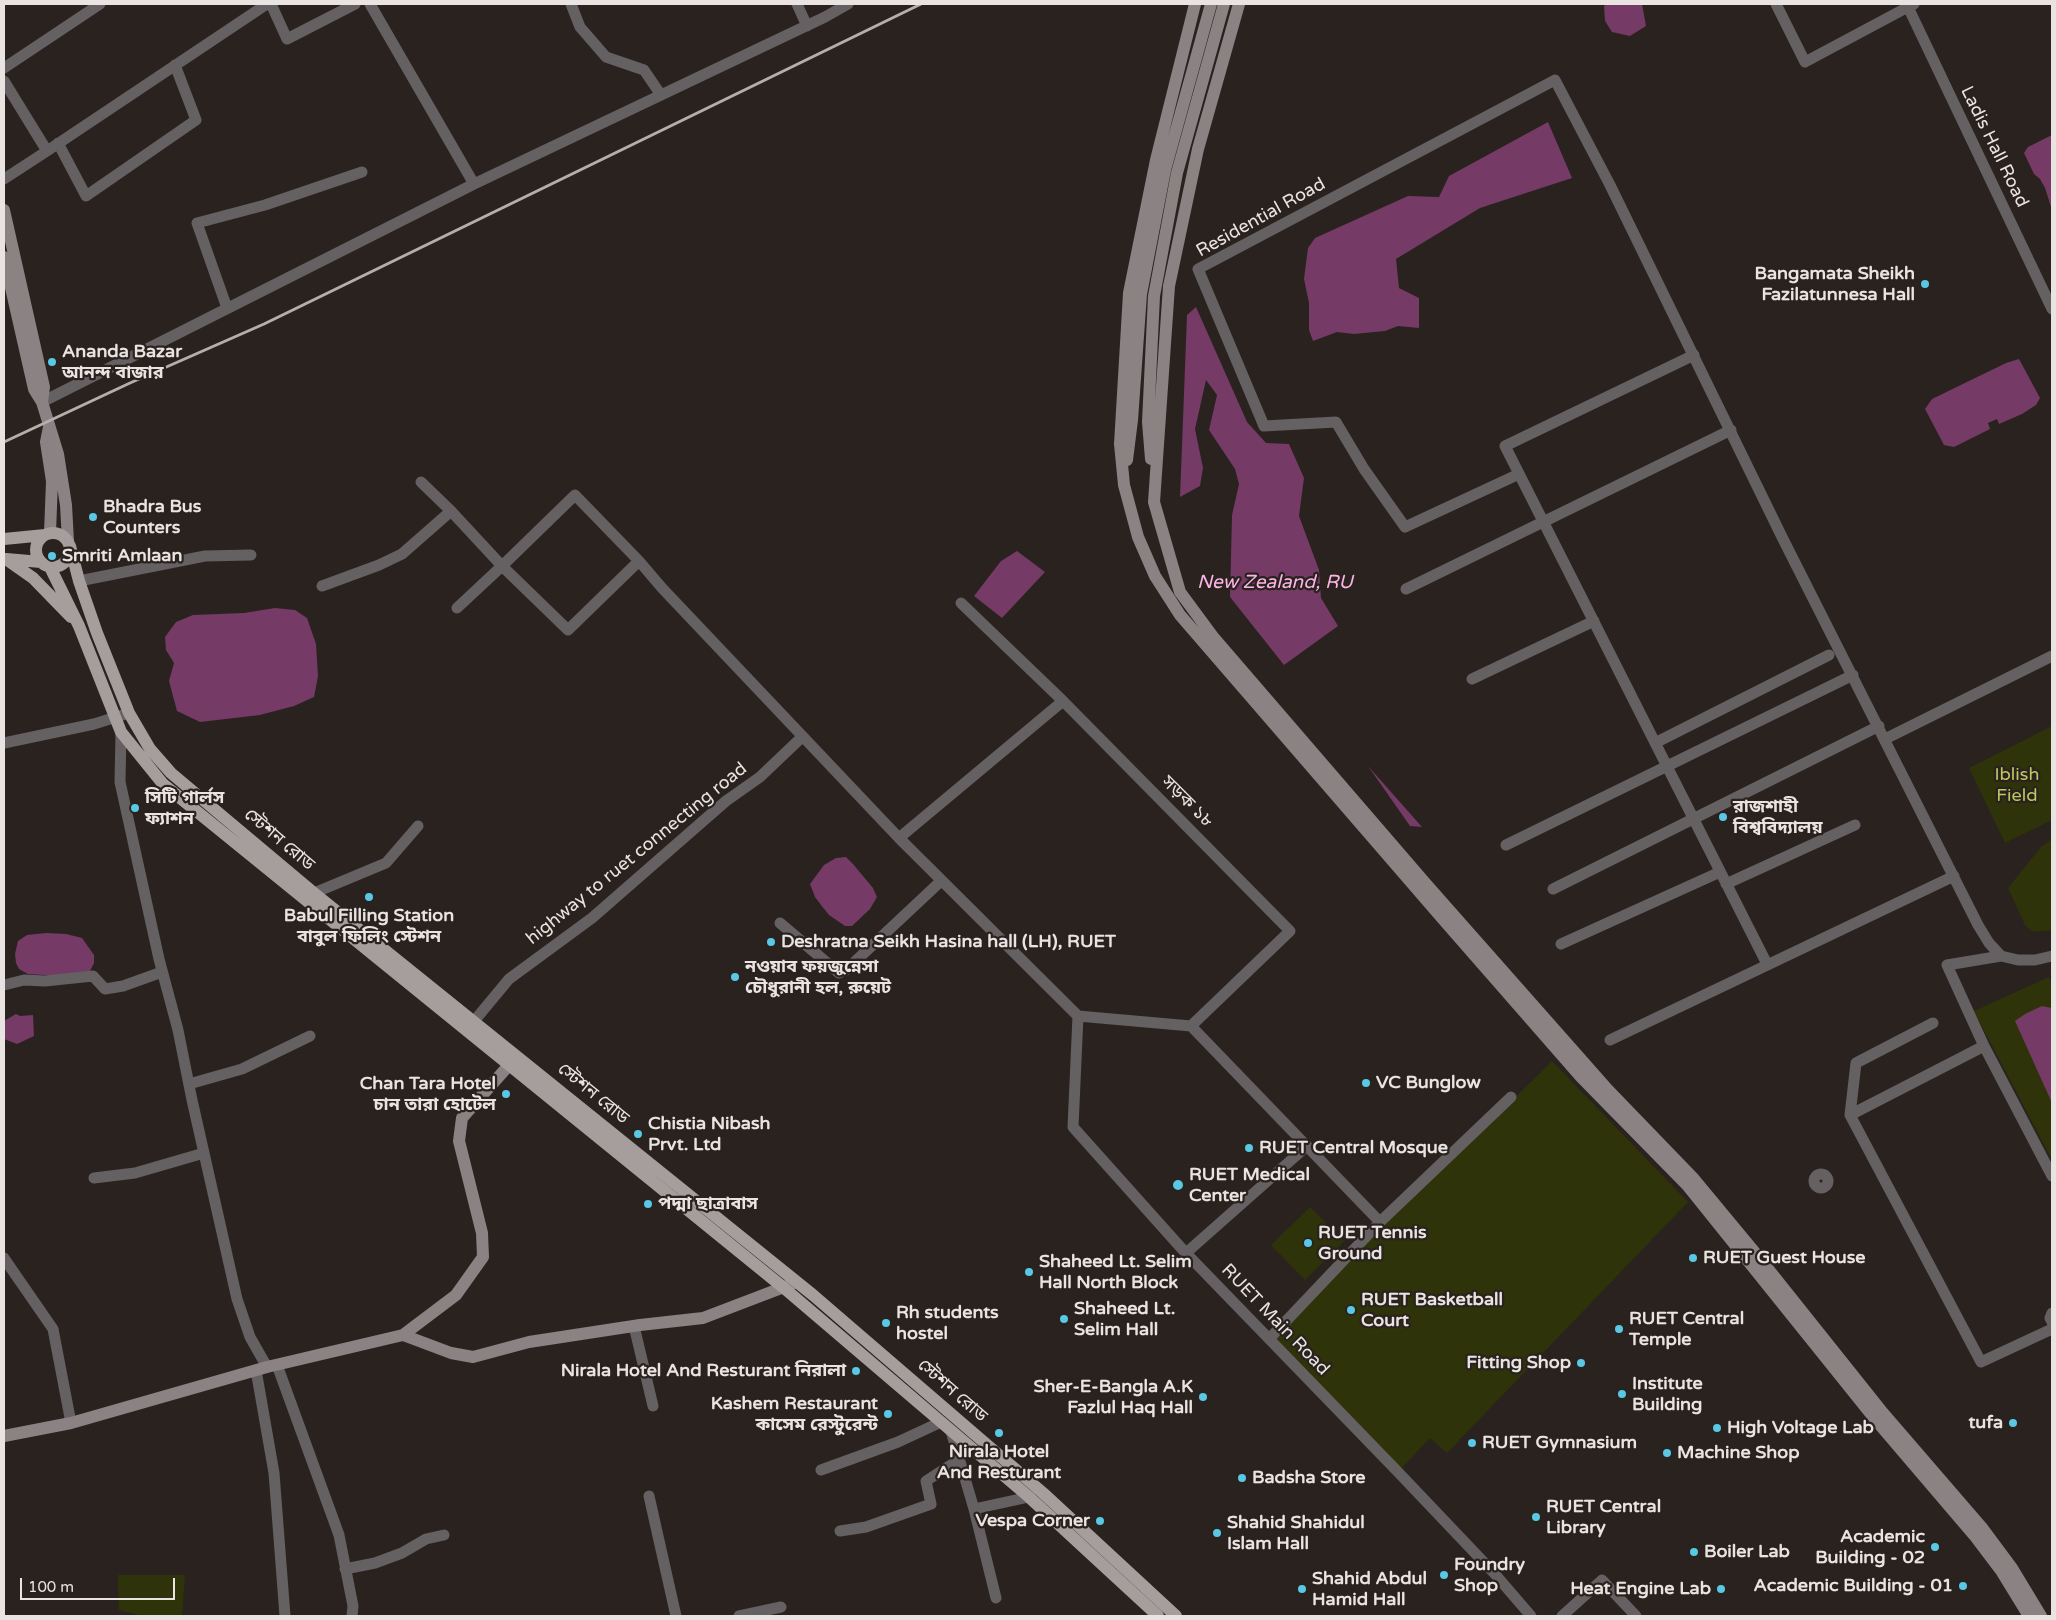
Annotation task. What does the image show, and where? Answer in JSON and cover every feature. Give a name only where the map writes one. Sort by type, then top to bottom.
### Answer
[{"type":"main road","points":[[1196,4],[1156,160],[1129,293],[1120,444],[1124,485],[1138,537],[1154,576],[1180,615],[1574,1069],[1687,1185],[1875,1419],[1974,1535],[2002,1572],[2029,1616]]},
{"type":"main road","points":[[1124,485],[1132,420],[1141,294],[1165,170],[1211,4]]},
{"type":"main road","points":[[1224,4],[1177,173],[1154,296],[1148,422],[1154,502],[1180,592],[1214,638],[1426,884],[1608,1090],[1700,1186],[1883,1413],[1983,1529],[2012,1568],[2041,1616]]},
{"type":"main road","points":[[1154,502],[1169,286],[1198,149],[1239,4]]},
{"type":"main road","points":[[4,210],[44,387],[42,402]]},
{"type":"main road","points":[[4,264],[34,389],[42,402],[58,454],[71,552],[66,562],[61,566],[5,559]]},
{"type":"main road","points":[[45,565],[36,549],[38,542],[48,534],[52,481],[46,442],[49,427]]},
{"type":"main road","points":[[4,539],[60,534],[69,543]]},
{"type":"main road","name":"স্টেশন রোড","points":[[69,543],[79,581],[97,633],[129,713],[150,749],[171,773],[314,893],[475,1020],[797,1282],[976,1434],[1176,1616]]},
{"type":"main road","points":[[5,559],[33,578],[80,626]]},
{"type":"main road","name":"স্টেশন রোড","points":[[45,565],[80,626],[121,732],[163,784],[784,1288],[1029,1497],[1158,1616]]},
{"type":"main road","points":[[4,1436],[71,1422],[266,1367],[403,1335],[456,1295],[483,1258],[482,1233],[459,1141],[462,1118],[510,1064]]},
{"type":"main road","points":[[403,1335],[451,1353],[473,1357],[529,1342],[634,1326],[703,1318],[797,1282]]},
{"type":"street","points":[[4,68],[100,4]]},
{"type":"street","points":[[4,179],[267,4]]},
{"type":"street","points":[[271,4],[287,39],[355,4]]},
{"type":"street","points":[[370,4],[474,184]]},
{"type":"street","points":[[571,4],[580,27],[606,57],[644,70],[661,95]]},
{"type":"street","points":[[797,4],[806,26]]},
{"type":"street","points":[[42,402],[474,184],[806,26],[848,4]]},
{"type":"street","points":[[1776,4],[1805,62],[1911,5]]},
{"type":"street","name":"Ladis Hall Road","points":[[1911,5],[2052,309]]},
{"type":"street","points":[[58,143],[86,196],[196,120],[175,65]]},
{"type":"street","name":"Residential Road","points":[[1519,474],[1404,528],[1364,469],[1336,422],[1264,426],[1198,269],[1555,80],[1610,185],[1694,355]]},
{"type":"street","points":[[4,82],[47,151]]},
{"type":"street","points":[[227,308],[197,223],[265,205],[362,172]]},
{"type":"street","points":[[1767,964],[1505,446],[1694,355],[1783,538],[1978,925],[2001,956]]},
{"type":"street","points":[[1406,589],[1731,430]]},
{"type":"street","points":[[421,482],[502,566],[568,630],[639,561]]},
{"type":"street","points":[[457,608],[575,495],[899,838],[1078,1016],[1191,1026],[1380,1222]]},
{"type":"street","points":[[322,586],[379,565],[402,554],[451,511]]},
{"type":"street","points":[[79,581],[204,556],[251,555]]},
{"type":"street","name":"সড়ক ১৮","points":[[961,603],[1063,701],[1290,930],[1191,1026]]},
{"type":"street","points":[[1472,679],[1594,621]]},
{"type":"street","points":[[1655,743],[1829,655]]},
{"type":"street","points":[[1885,739],[2052,656]]},
{"type":"street","points":[[1506,846],[1853,675]]},
{"type":"street","points":[[899,838],[1063,701]]},
{"type":"street","points":[[4,743],[37,737],[129,713]]},
{"type":"street","points":[[1553,889],[1878,726]]},
{"type":"street","points":[[121,732],[120,782],[162,972],[178,1030],[237,1299],[250,1337],[266,1367],[339,1535],[353,1606],[352,1616]]},
{"type":"street","name":"highway to ruet connecting road","points":[[475,1020],[508,979],[592,918],[726,801],[760,777],[802,737]]},
{"type":"street","points":[[1726,884],[1855,824]]},
{"type":"street","points":[[314,893],[386,864],[418,826]]},
{"type":"street","points":[[1561,944],[1720,872]]},
{"type":"street","points":[[1610,1040],[1954,876]]},
{"type":"street","points":[[780,923],[838,973],[846,970],[941,881]]},
{"type":"street","points":[[2052,956],[2035,960],[2018,960],[2001,956],[1947,965],[1984,1046],[2052,1176]]},
{"type":"street","points":[[4,985],[24,980],[46,981],[93,976],[105,989],[123,986],[162,972]]},
{"type":"street","name":"RUET Main Road","points":[[1078,1016],[1073,1126],[1186,1253],[1494,1573],[1531,1616]]},
{"type":"street","points":[[1934,1023],[1856,1063],[1850,1115],[1981,1362],[2052,1329]]},
{"type":"street","points":[[189,1084],[242,1069],[310,1036]]},
{"type":"street","points":[[1850,1115],[1984,1046]]},
{"type":"street","points":[[1269,1339],[1380,1222],[1511,1097]]},
{"type":"street","points":[[1186,1253],[1307,1146]]},
{"type":"street","points":[[94,1178],[135,1173],[204,1152]]},
{"type":"street","points":[[4,1258],[53,1329],[71,1422]]},
{"type":"street","points":[[2052,1313],[2050,1318],[2052,1322]]},
{"type":"street","points":[[634,1326],[654,1406]]},
{"type":"street","points":[[266,1367],[285,1616]]},
{"type":"street","points":[[821,1470],[898,1442],[940,1422]]},
{"type":"street","points":[[951,1431],[974,1509],[996,1598]]},
{"type":"street","points":[[840,1531],[866,1527],[931,1504],[926,1480],[960,1459]]},
{"type":"street","points":[[650,1496],[676,1616]]},
{"type":"street","points":[[974,1509],[1029,1497]]},
{"type":"street","points":[[345,1569],[375,1563],[402,1553],[426,1539],[444,1535]]},
{"type":"street","points":[[1562,1616],[1602,1580],[1636,1616]]},
{"type":"street","points":[[739,1616],[781,1607]]},
{"type":"green space","name":"Iblish Field","points":[[2052,726],[2052,820],[2005,843],[1969,768]]},
{"type":"green space","points":[[2052,839],[2052,930],[2033,932],[2025,925],[2008,888],[2041,847]]},
{"type":"green space","points":[[2049,977],[2052,983],[2052,1160],[1974,1011]]},
{"type":"green space","points":[[1552,1061],[1688,1202],[1447,1453],[1430,1438],[1398,1472],[1269,1339]]},
{"type":"green space","name":"RUET Tennis Ground","points":[[1310,1207],[1344,1241],[1305,1280],[1271,1245]]},
{"type":"green space","points":[[118,1575],[185,1575],[182,1616],[142,1616],[119,1610]]},
{"type":"water","points":[[1607,4],[1642,4],[1646,26],[1630,36],[1612,32],[1605,21],[1604,6]]},
{"type":"water","points":[[1548,122],[1572,178],[1480,208],[1396,259],[1399,288],[1419,298],[1419,328],[1398,326],[1385,331],[1354,334],[1337,332],[1313,341],[1309,330],[1309,303],[1304,279],[1308,248],[1315,238],[1408,196],[1439,197],[1449,176]]},
{"type":"water","points":[[2052,135],[2052,210],[2045,188],[2040,179],[2034,174],[2024,153],[2028,147]]},
{"type":"water","name":"New Zealand, RU","points":[[1196,307],[1247,422],[1266,443],[1289,444],[1304,478],[1299,516],[1319,570],[1321,598],[1338,626],[1284,665],[1230,597],[1232,515],[1239,484],[1235,469],[1209,430],[1217,395],[1206,380],[1195,429],[1203,468],[1200,486],[1180,497],[1187,315]]},
{"type":"water","points":[[2019,359],[2040,398],[2036,405],[2022,414],[1999,424],[1997,419],[1988,423],[1990,429],[1954,447],[1944,445],[1925,409],[1932,399],[2006,363]]},
{"type":"water","points":[[1017,551],[1045,572],[1002,618],[974,596],[1001,561]]},
{"type":"water","points":[[275,608],[295,610],[307,618],[316,644],[318,676],[314,697],[294,706],[260,715],[200,722],[177,711],[169,681],[174,663],[166,650],[165,637],[176,622],[193,615],[244,613]]},
{"type":"water","points":[[1368,766],[1422,827],[1410,826]]},
{"type":"water","points":[[846,857],[873,888],[877,897],[870,909],[852,926],[845,926],[829,915],[815,897],[810,884],[824,865],[836,858]]},
{"type":"water","points":[[46,933],[66,934],[82,938],[94,955],[94,963],[90,971],[72,975],[43,975],[28,974],[19,969],[15,954],[18,941],[27,935]]},
{"type":"water","points":[[2042,1006],[2052,1008],[2052,1103],[2015,1021]]},
{"type":"water","points":[[16,1014],[20,1016],[33,1015],[34,1036],[17,1044],[4,1039],[4,1021]]},
{"type":"railway","points":[[4,442],[130,383],[264,324],[921,4]]},
{"type":"place","name":"Bangamata Sheikh Fazilatunnesa Hall","points":[[1925,284]]},
{"type":"place","name":"Ananda Bazar আনন্দ বাজার","points":[[52,362]]},
{"type":"place","name":"Bhadra Bus Counters","points":[[93,517]]},
{"type":"place","name":"Smriti Amlaan","points":[[52,556]]},
{"type":"place","name":"সিটি গার্লস ফ্যাশন","points":[[135,808]]},
{"type":"place","name":"রাজশাহী বিশ্ববিদ্যালয়","points":[[1723,817]]},
{"type":"place","name":"Babul Filling Station বাবুল ফিলিং স্টেশন","points":[[369,897]]},
{"type":"place","name":"Deshratna Seikh Hasina hall (LH), RUET","points":[[771,942]]},
{"type":"place","name":"নওয়াব ফয়জুন্নেসা চৌধুরানী হল, রুয়েট","points":[[735,977]]},
{"type":"place","name":"VC Bunglow","points":[[1366,1083]]},
{"type":"place","name":"Chan Tara Hotel চান তারা হোটেল","points":[[506,1094]]},
{"type":"place","name":"Chistia Nibash Prvt. Ltd","points":[[638,1134]]},
{"type":"place","name":"RUET Central Mosque","points":[[1249,1148]]},
{"type":"place","name":"RUET Medical Center","points":[[1178,1185]]},
{"type":"place","name":"পদ্মা ছাত্রাবাস","points":[[648,1204]]},
{"type":"place","name":"RUET Tennis Ground","points":[[1308,1243]]},
{"type":"place","name":"RUET Guest House","points":[[1693,1258]]},
{"type":"place","name":"Shaheed Lt. Selim Hall North Block","points":[[1029,1272]]},
{"type":"place","name":"RUET Basketball Court","points":[[1351,1310]]},
{"type":"place","name":"Shaheed Lt. Selim Hall","points":[[1064,1319]]},
{"type":"place","name":"Rh students hostel","points":[[886,1323]]},
{"type":"place","name":"RUET Central Temple","points":[[1619,1329]]},
{"type":"place","name":"Fitting Shop","points":[[1581,1363]]},
{"type":"place","name":"Nirala Hotel And Resturant নিরালা","points":[[856,1371]]},
{"type":"place","name":"Institute Building","points":[[1622,1394]]},
{"type":"place","name":"Sher-E-Bangla A.K Fazlul Haq Hall","points":[[1203,1397]]},
{"type":"place","name":"Kashem Restaurant কাসেম রেস্টুরেন্ট","points":[[888,1414]]},
{"type":"place","name":"tufa","points":[[2013,1423]]},
{"type":"place","name":"High Voltage Lab","points":[[1717,1428]]},
{"type":"place","name":"Nirala Hotel And Resturant","points":[[999,1433]]},
{"type":"place","name":"RUET Gymnasium","points":[[1472,1443]]},
{"type":"place","name":"Machine Shop","points":[[1667,1453]]},
{"type":"place","name":"Badsha Store","points":[[1242,1478]]},
{"type":"place","name":"RUET Central Library","points":[[1536,1517]]},
{"type":"place","name":"Vespa Corner","points":[[1100,1521]]},
{"type":"place","name":"Shahid Shahidul Islam Hall","points":[[1217,1533]]},
{"type":"place","name":"Academic Building - 02","points":[[1935,1547]]},
{"type":"place","name":"Boiler Lab","points":[[1694,1552]]},
{"type":"place","name":"Foundry Shop","points":[[1444,1575]]},
{"type":"place","name":"Academic Building - 01","points":[[1963,1586]]},
{"type":"place","name":"Shahid Abdul Hamid Hall","points":[[1302,1589]]},
{"type":"place","name":"Heat Engine Lab","points":[[1721,1589]]}]
